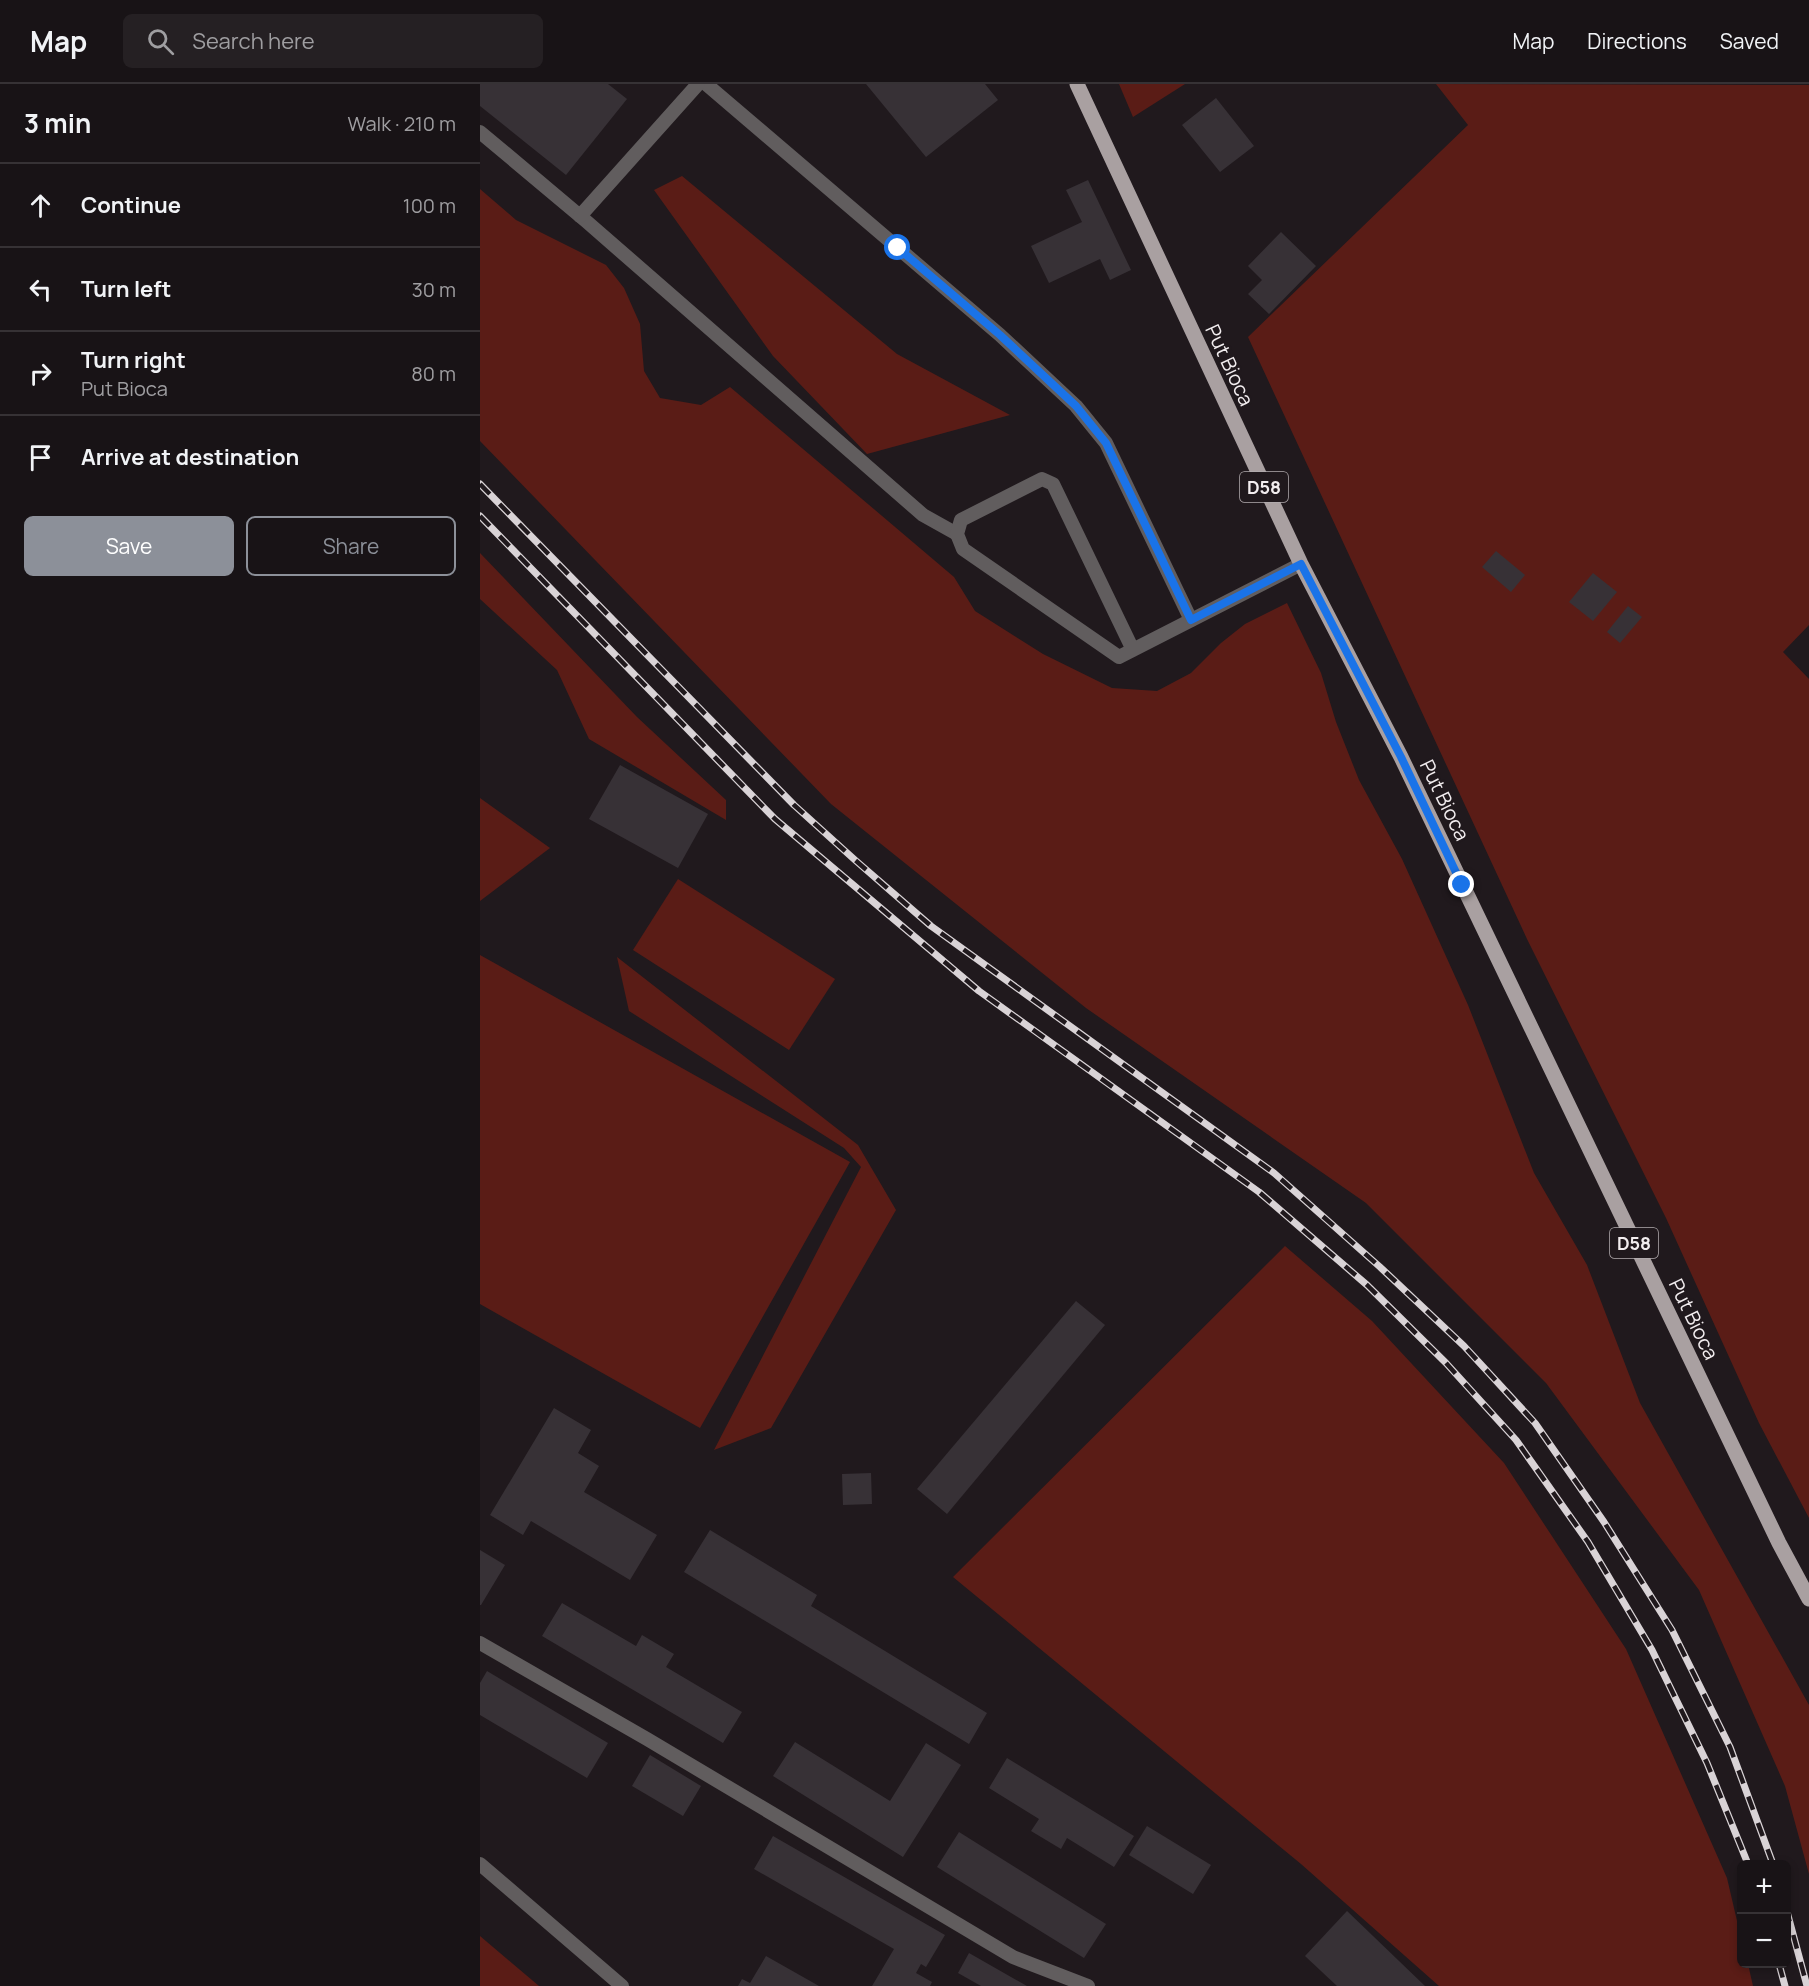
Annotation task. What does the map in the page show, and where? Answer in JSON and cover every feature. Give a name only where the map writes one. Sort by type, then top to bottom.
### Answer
[{"type":"main road","name":"Put Bioca","points":[[1077,84],[1301,564],[1401,757],[1774,1533],[1809,1599]]},
{"type":"lane","points":[[580,216],[698,84]]},
{"type":"lane","points":[[706,84],[1000,335],[1076,406],[1106,443],[1191,620]]},
{"type":"lane","points":[[480,132],[580,216],[922,515],[957,534]]},
{"type":"lane","points":[[1133,650],[1053,484],[1042,479],[961,520],[957,534],[963,549],[1119,657],[1133,650],[1191,620],[1301,564]]},
{"type":"lane","points":[[480,1643],[647,1739],[1013,1957],[1088,1986]]},
{"type":"lane","points":[[480,1864],[622,1986]]},
{"type":"shaded area","points":[[1119,84],[1185,84],[1133,117]]},
{"type":"shaded area","points":[[1436,84],[1809,85],[1809,625],[1783,652],[1809,679],[1809,1518],[1759,1423],[1666,1218],[1527,939],[1248,337],[1468,125]]},
{"type":"shaded area","points":[[682,176],[897,354],[1010,415],[867,454],[773,356],[654,190]]},
{"type":"shaded area","points":[[480,189],[516,220],[606,265],[624,288],[640,324],[644,371],[660,398],[701,405],[730,387],[954,577],[975,611],[1043,654],[1112,688],[1157,691],[1191,673],[1221,643],[1245,624],[1287,603],[1321,673],[1336,722],[1359,780],[1402,859],[1468,1005],[1534,1173],[1587,1265],[1640,1403],[1809,1705],[1809,1874],[1785,1786],[1699,1590],[1546,1383],[1366,1203],[1086,1008],[831,804],[480,441]]},
{"type":"shaded area","points":[[480,553],[637,717],[726,800],[726,820],[589,739],[557,670],[480,599]]},
{"type":"shaded area","points":[[480,798],[550,848],[480,901]]},
{"type":"shaded area","points":[[678,879],[835,979],[789,1050],[633,950]]},
{"type":"shaded area","points":[[480,955],[850,1162],[700,1428],[480,1304]]},
{"type":"shaded area","points":[[617,957],[858,1145],[896,1210],[771,1428],[714,1450],[861,1167],[844,1148],[629,1011]]},
{"type":"shaded area","points":[[1285,1246],[1372,1321],[1504,1463],[1626,1649],[1727,1878],[1737,1921],[1737,1968],[1749,1968],[1753,1986],[1439,1986],[1301,1864],[953,1577]]},
{"type":"shaded area","points":[[480,1936],[539,1986],[480,1986]]},
{"type":"building","points":[[480,84],[608,84],[627,99],[566,175],[480,106]]},
{"type":"building","points":[[866,84],[985,84],[998,100],[926,157]]},
{"type":"building","points":[[1216,98],[1254,146],[1220,172],[1182,125]]},
{"type":"building","points":[[1088,180],[1131,270],[1110,280],[1100,259],[1049,283],[1031,246],[1082,222],[1066,190]]},
{"type":"building","points":[[1281,232],[1316,266],[1269,314],[1248,294],[1262,280],[1248,266]]},
{"type":"building","points":[[1496,551],[1525,575],[1511,592],[1482,567]]},
{"type":"building","points":[[1593,573],[1617,592],[1593,621],[1569,602]]},
{"type":"building","points":[[1628,606],[1642,617],[1620,643],[1607,632]]},
{"type":"building","points":[[620,765],[708,814],[678,868],[589,819]]},
{"type":"building","points":[[1076,1301],[1105,1325],[947,1514],[917,1489]]},
{"type":"building","points":[[554,1408],[591,1430],[578,1453],[599,1466],[584,1492],[657,1535],[630,1580],[531,1521],[523,1535],[490,1515]]},
{"type":"building","points":[[871,1473],[872,1504],[843,1505],[842,1474]]},
{"type":"building","points":[[710,1530],[817,1595],[811,1606],[987,1713],[969,1744],[684,1572]]},
{"type":"building","points":[[480,1550],[505,1565],[481,1605],[480,1605]]},
{"type":"building","points":[[562,1603],[636,1646],[642,1635],[674,1654],[666,1667],[742,1712],[723,1743],[542,1636]]},
{"type":"building","points":[[487,1671],[608,1743],[587,1778],[480,1715],[480,1683]]},
{"type":"building","points":[[795,1742],[890,1801],[926,1743],[961,1765],[903,1857],[773,1776]]},
{"type":"building","points":[[650,1755],[701,1786],[683,1816],[632,1786]]},
{"type":"building","points":[[1007,1758],[1134,1836],[1114,1867],[1067,1838],[1061,1849],[1031,1831],[1039,1819],[989,1788]]},
{"type":"building","points":[[1147,1826],[1211,1865],[1193,1894],[1129,1855]]},
{"type":"building","points":[[959,1832],[1106,1924],[1084,1958],[937,1867]]},
{"type":"building","points":[[773,1836],[945,1935],[926,1967],[921,1964],[916,1973],[932,1982],[930,1986],[872,1986],[894,1949],[754,1869]]},
{"type":"building","points":[[1347,1911],[1425,1986],[1337,1986],[1305,1956]]},
{"type":"building","points":[[969,1953],[1027,1986],[981,1986],[958,1973]]},
{"type":"building","points":[[766,1956],[819,1986],[738,1986],[742,1979],[750,1983]]},
{"type":"railway","points":[[480,484],[794,805],[855,860],[931,926],[1274,1173],[1380,1267],[1464,1346],[1535,1423],[1604,1522],[1672,1630],[1730,1747],[1772,1860]]},
{"type":"railway","points":[[480,516],[775,819],[979,991],[1259,1192],[1367,1285],[1446,1363],[1516,1440],[1588,1542],[1652,1650],[1707,1763],[1746,1860]]},
{"type":"railway","points":[[1788,1914],[1807,1986]]},
{"type":"railway","points":[[1780,1968],[1785,1986]]},
{"type":"route","points":[[898,248],[1000,335],[1076,406],[1106,443],[1191,620],[1301,564],[1401,757],[1462,885]]}]
